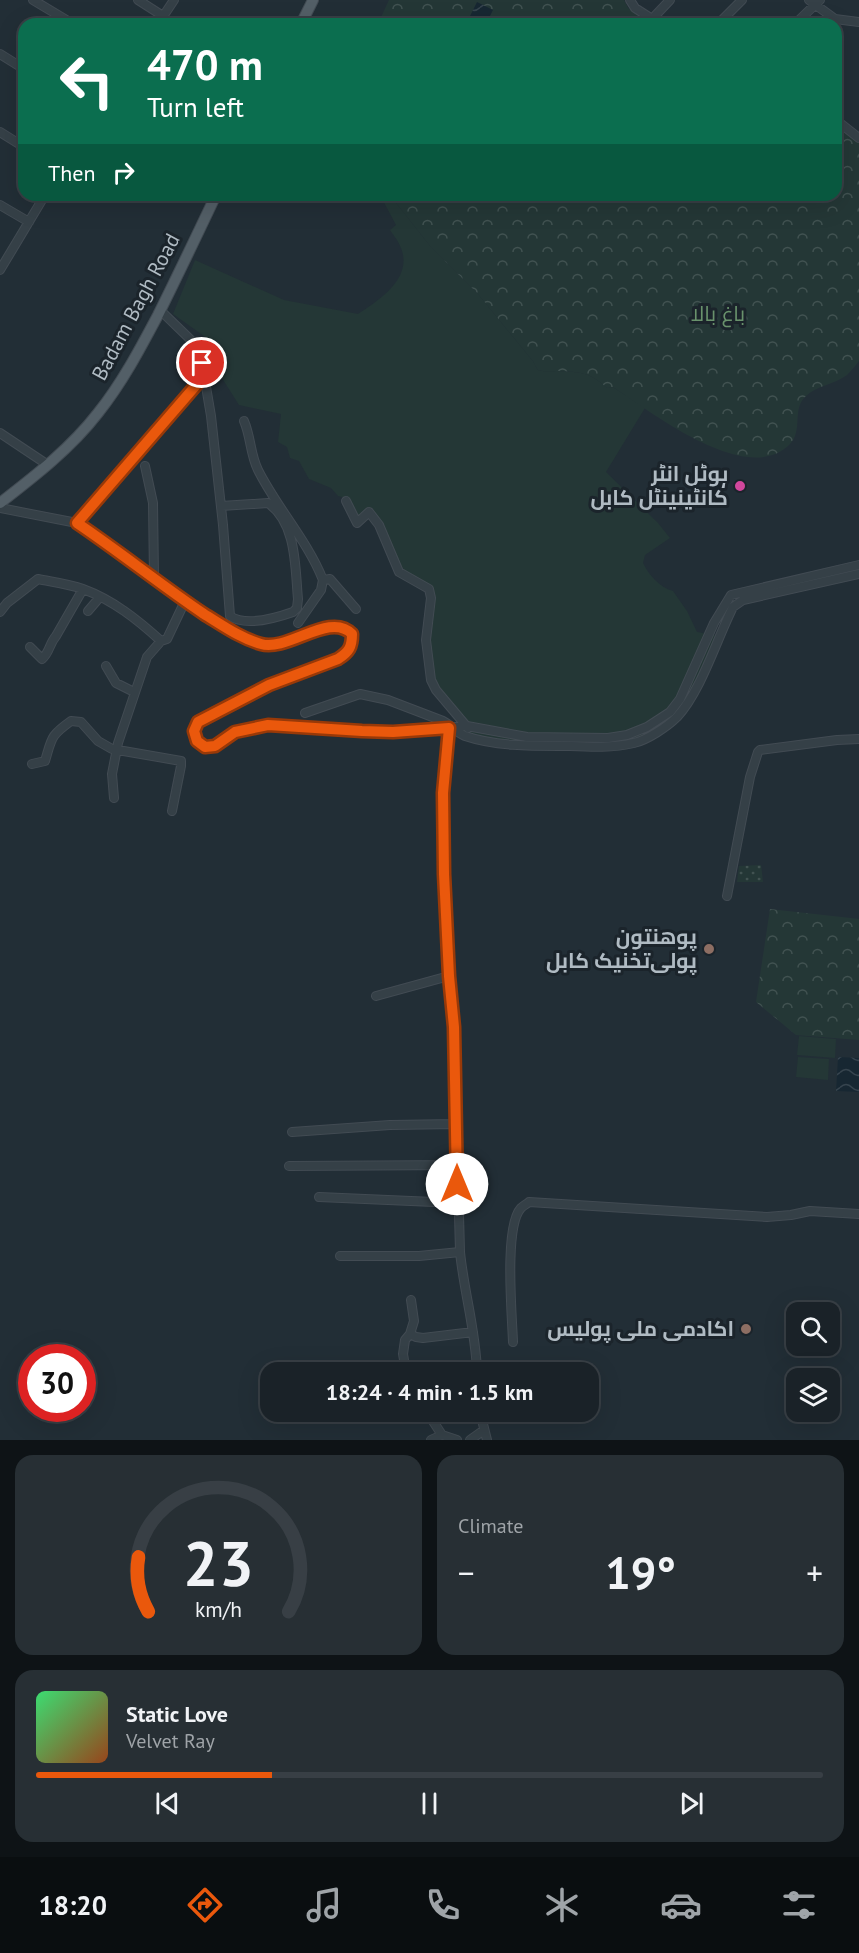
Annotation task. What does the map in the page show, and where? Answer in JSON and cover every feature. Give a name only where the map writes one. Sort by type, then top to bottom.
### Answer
[{"type":"main road","points":[[304,18],[313,0]]},
{"type":"main road","name":"Badam Bagh Road","points":[[0,503],[48,465],[97,415],[110,397],[134,360],[213,201]]},
{"type":"street","points":[[33,0],[63,18]]},
{"type":"street","points":[[138,0],[164,16],[174,0]]},
{"type":"street","points":[[630,0],[635,8],[650,18]]},
{"type":"street","points":[[653,18],[670,0]]},
{"type":"street","points":[[724,18],[742,0]]},
{"type":"street","points":[[800,18],[814,2],[831,18]]},
{"type":"street","points":[[842,21],[859,22]]},
{"type":"street","points":[[0,54],[18,65]]},
{"type":"street","points":[[842,125],[859,138]]},
{"type":"street","points":[[0,132],[18,143]]},
{"type":"street","points":[[0,270],[41,201]]},
{"type":"street","points":[[0,205],[29,222]]},
{"type":"street","points":[[160,310],[194,343],[202,363],[221,506],[230,616],[237,619],[256,620],[293,612],[297,608],[298,598],[291,537],[275,507],[268,503],[221,506]]},
{"type":"street","points":[[77,523],[204,376]]},
{"type":"street","points":[[244,421],[258,472],[295,527],[323,580],[321,590],[298,623]]},
{"type":"street","points":[[0,433],[48,465]]},
{"type":"street","points":[[145,466],[153,503],[154,578]]},
{"type":"street","points":[[346,501],[357,523],[369,512],[380,525],[399,572],[429,589],[431,598],[426,640],[431,680],[436,690],[467,726],[471,737]]},
{"type":"street","points":[[0,508],[77,523],[185,601],[231,631],[260,644],[276,645],[336,626],[347,629],[352,634],[352,644],[347,653],[338,659],[269,685],[198,722],[194,731],[197,741],[205,747],[215,746],[235,732],[268,725],[393,732],[467,726],[527,737],[608,738],[627,735],[647,727],[670,712],[680,699],[719,625],[733,607],[743,600],[859,565]]},
{"type":"street","points":[[801,583],[859,574]]},
{"type":"street","points":[[0,612],[7,603],[38,579],[83,589],[100,597],[132,615],[161,641]]},
{"type":"street","points":[[323,580],[330,579],[356,609]]},
{"type":"street","points":[[30,647],[42,659],[49,651],[50,642],[56,636],[83,589]]},
{"type":"street","points":[[88,611],[100,597]]},
{"type":"street","points":[[114,798],[112,774],[134,692],[147,657],[161,641],[167,639],[185,601]]},
{"type":"street","points":[[449,728],[471,737],[528,746],[614,747],[637,742],[675,719],[689,703],[719,625]]},
{"type":"street","points":[[106,666],[116,683],[134,692]]},
{"type":"street","points":[[304,713],[360,694],[388,700],[443,721],[449,728],[443,793],[449,976],[454,1027],[460,1252],[476,1362]]},
{"type":"street","points":[[32,764],[45,761],[52,737],[71,721],[81,722],[98,741],[112,749],[181,761],[172,811]]},
{"type":"street","points":[[727,896],[750,777],[758,752],[837,740],[859,739]]},
{"type":"street","points":[[376,996],[449,976]]},
{"type":"street","points":[[292,1132],[390,1125],[457,1124]]},
{"type":"street","points":[[289,1166],[457,1165]]},
{"type":"street","points":[[319,1197],[458,1203]]},
{"type":"street","points":[[513,1342],[510,1258],[517,1215],[521,1208],[529,1203],[766,1217],[810,1211],[859,1214]]},
{"type":"street","points":[[340,1256],[419,1256],[460,1252]]},
{"type":"street","points":[[404,1362],[405,1340],[410,1334],[414,1321],[411,1300]]},
{"type":"street","points":[[410,1334],[423,1338],[473,1332]]},
{"type":"street","points":[[434,1422],[442,1435],[457,1440]]},
{"type":"street","points":[[482,1422],[487,1440]]},
{"type":"street","points":[[470,1440],[484,1430]]},
{"type":"street","points":[[432,1440],[442,1435]]},
{"type":"green space","points":[[389,0],[624,0],[628,8],[643,18],[381,18]]},
{"type":"green space","name":"باغ بالا","points":[[842,129],[859,142],[859,361],[847,375],[806,396],[799,407],[796,433],[789,445],[771,456],[749,457],[724,451],[699,441],[613,387],[607,388],[590,376],[573,372],[538,370],[478,294],[431,247],[395,201],[842,201]]},
{"type":"green space","points":[[383,201],[395,201],[431,247],[478,294],[538,370],[585,374],[607,388],[613,387],[645,408],[606,472],[658,523],[670,538],[645,555],[643,563],[648,572],[659,584],[673,591],[687,611],[697,632],[719,636],[689,703],[675,719],[637,742],[528,746],[471,737],[464,724],[436,689],[432,678],[428,654],[431,592],[399,572],[370,513],[357,523],[342,497],[331,488],[309,479],[299,461],[290,458],[287,447],[278,442],[281,414],[239,405],[213,364],[211,341],[173,314],[195,260],[284,300],[358,314],[384,295],[399,277],[403,268],[400,246],[390,230],[396,225]]},
{"type":"green space","points":[[761,865],[763,882],[737,882],[739,866]]},
{"type":"green space","points":[[770,909],[859,919],[859,1040],[796,1035],[756,1002]]},
{"type":"green space","points":[[799,1036],[836,1039],[835,1058],[797,1055]]},
{"type":"green space","points":[[798,1057],[829,1059],[828,1080],[796,1077]]},
{"type":"water","points":[[477,2],[493,10],[489,18],[469,18]]},
{"type":"water","points":[[838,1057],[859,1058],[859,1092],[836,1091]]},
{"type":"place","name":"ہوٹل انٹر کانٹینینٹل کابل","points":[[740,486]]},
{"type":"place","name":"پوهنتون پولی‌تخنیک کابل","points":[[709,949]]},
{"type":"place","name":"اکادمی ملی پولیس","points":[[746,1329]]},
{"type":"route","points":[[202,363],[204,376],[77,523],[175,595],[231,631],[260,644],[276,645],[336,626],[347,629],[352,634],[352,644],[347,653],[338,659],[269,685],[198,722],[194,731],[197,741],[205,747],[215,746],[235,732],[268,725],[393,732],[449,728],[443,793],[444,874],[454,1027],[457,1184]]}]
